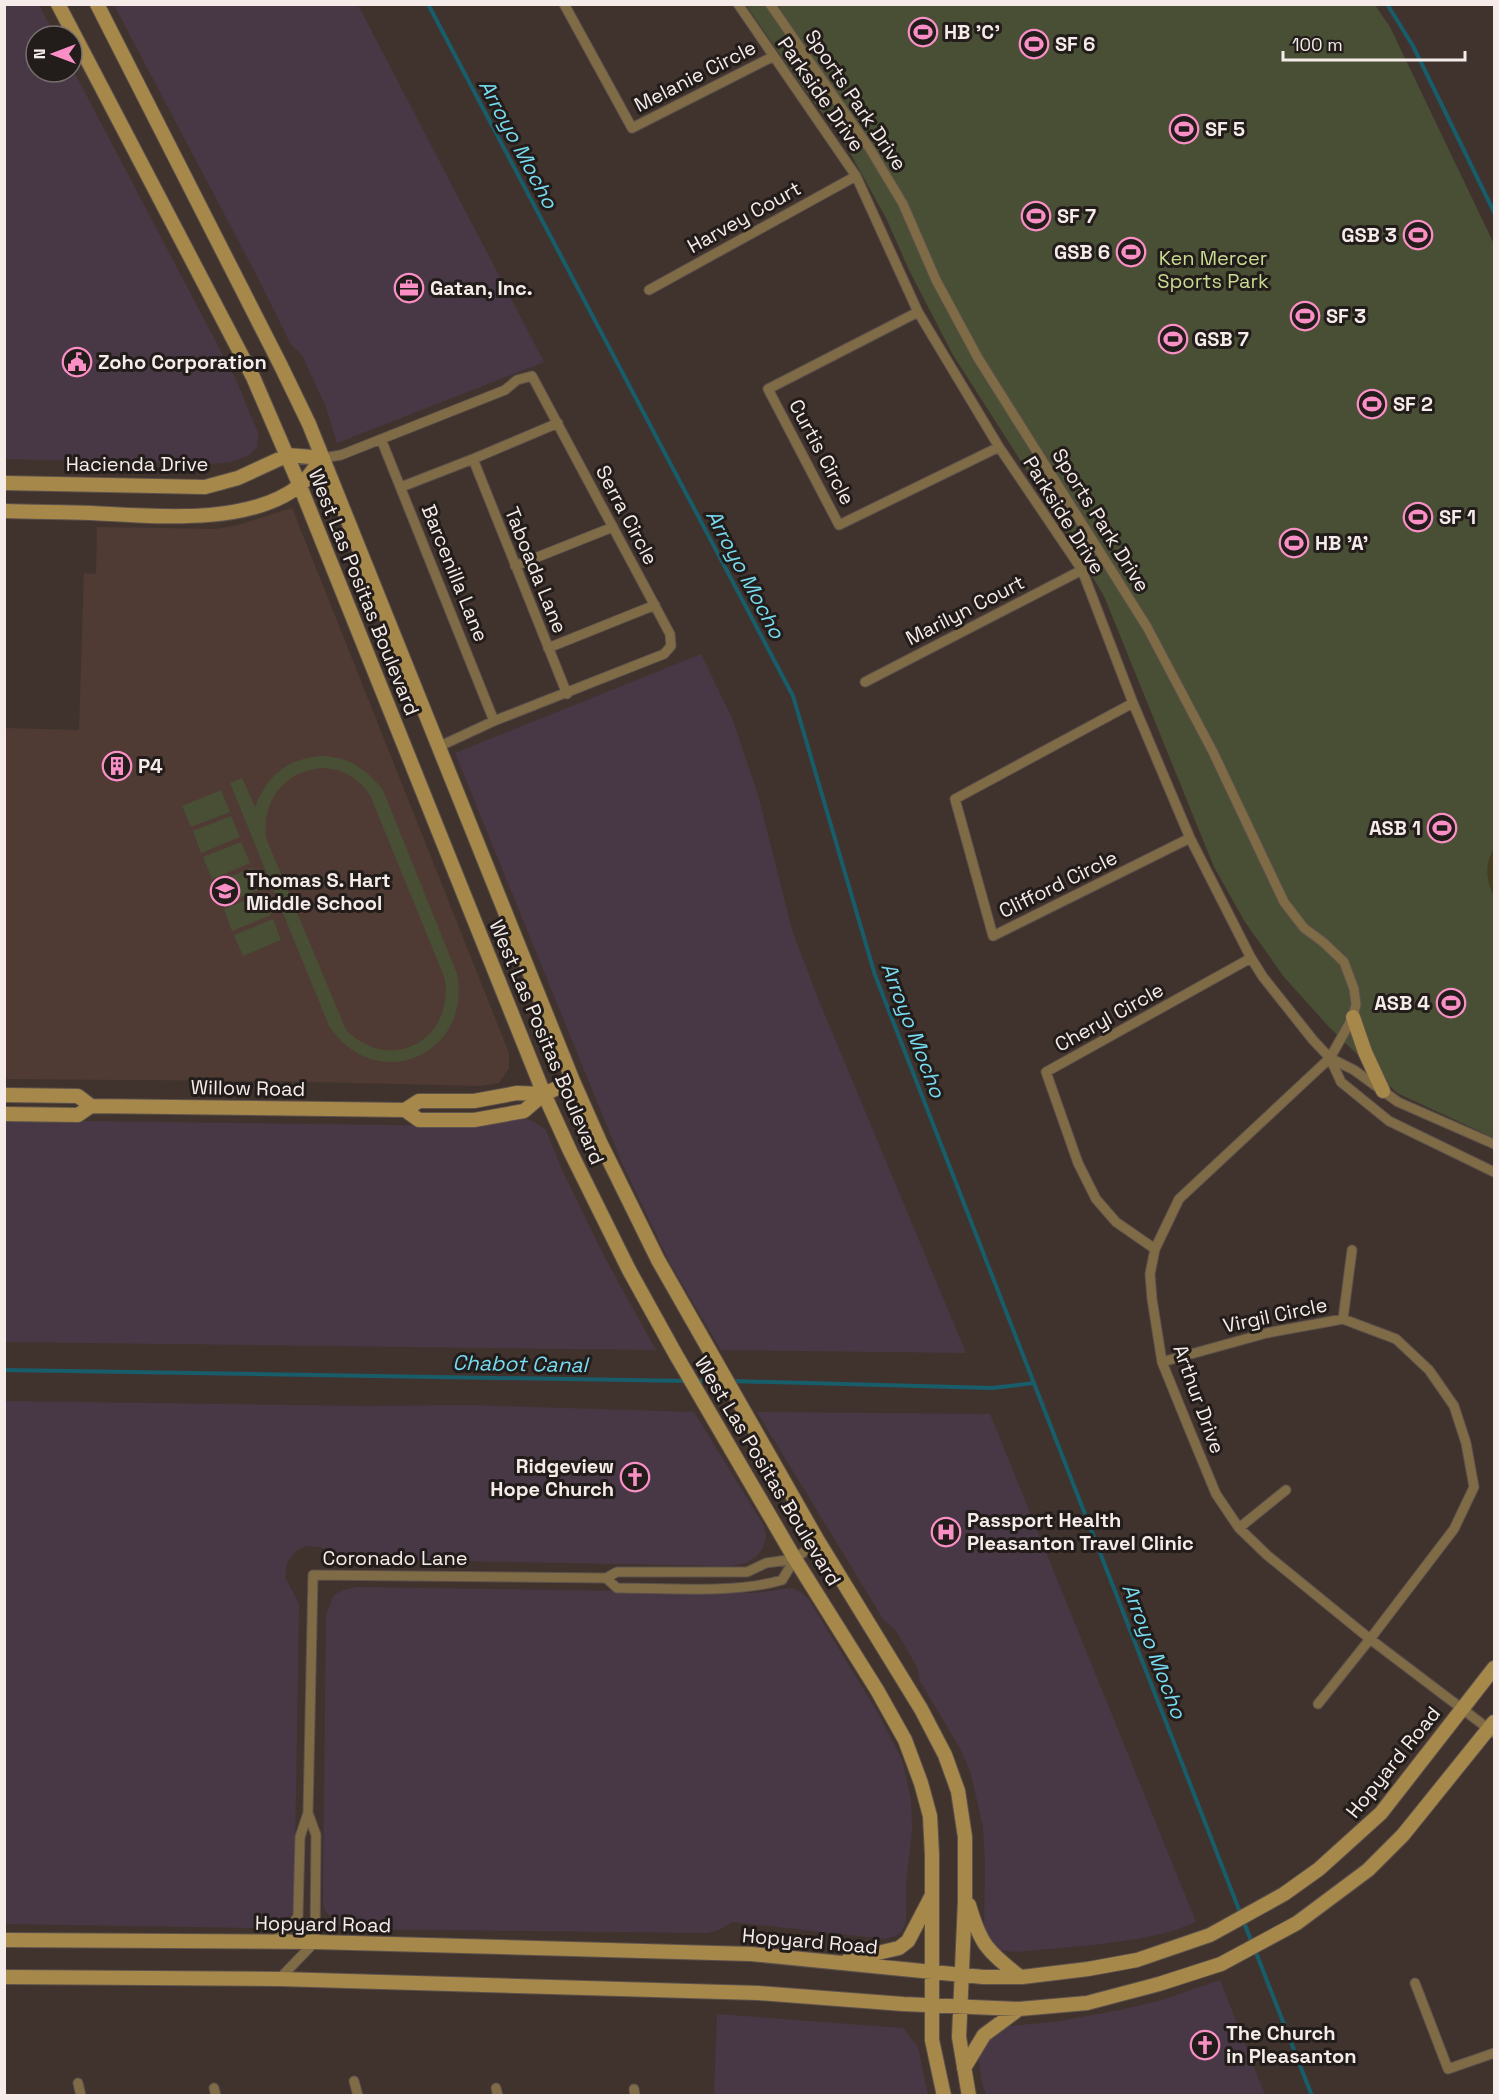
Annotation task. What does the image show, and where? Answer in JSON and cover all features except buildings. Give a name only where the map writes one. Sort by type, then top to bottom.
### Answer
[{"type":"main road","name":"West Las Positas Boulevard","points":[[58,4],[253,377],[288,455],[544,1094],[629,1270],[795,1559],[877,1690],[905,1740],[930,1816],[932,2040],[944,2096]]},
{"type":"main road","name":"West Las Positas Boulevard","points":[[97,4],[281,366],[323,458],[573,1081],[600,1142],[658,1260],[818,1541],[921,1709],[945,1755],[958,1791],[965,1838],[959,2037],[969,2096]]},
{"type":"main road","name":"Hacienda Drive","points":[[4,483],[205,487],[238,478],[288,455],[323,458]]},
{"type":"main road","points":[[4,511],[168,517],[207,516],[248,508],[277,498],[300,486],[323,458]]},
{"type":"main road","points":[[1353,1017],[1365,1052],[1383,1091]]},
{"type":"main road","name":"Willow Road","points":[[405,1110],[419,1120],[474,1120],[524,1112],[544,1094],[573,1081]]},
{"type":"main road","name":"Willow Road","points":[[4,1114],[78,1115],[91,1106],[405,1110],[419,1101],[474,1101],[517,1093],[544,1094]]},
{"type":"main road","name":"Willow Road","points":[[4,1095],[78,1096],[91,1106]]},
{"type":"main road","name":"Hopyard Road","points":[[4,1940],[315,1942],[751,1954],[962,1975],[1020,1977],[1055,1974],[1137,1960],[1210,1935],[1284,1894],[1319,1869],[1381,1813],[1494,1668]]},
{"type":"main road","points":[[4,1977],[279,1979],[758,1993],[1019,2009],[1087,2003],[1160,1984],[1221,1964],[1298,1923],[1368,1870],[1403,1835],[1493,1731]]},
{"type":"main road","points":[[965,1892],[983,1944],[991,1954],[1020,1977]]},
{"type":"main road","points":[[835,1963],[899,1948],[908,1941],[932,1896]]},
{"type":"main road","points":[[964,2068],[984,2035],[1019,2009]]},
{"type":"street","name":"Melanie Circle","points":[[564,4],[632,128],[772,57]]},
{"type":"street","name":"Parkside Drive","points":[[738,4],[772,57],[856,176],[918,312],[999,447],[1082,570],[1133,703],[1190,838],[1263,977],[1330,1058],[1341,1082],[1389,1121],[1494,1172]]},
{"type":"street","name":"Sports Park Drive","points":[[770,4],[875,158],[903,204],[936,280],[978,357],[1147,627],[1213,752],[1284,902],[1304,928],[1344,962],[1354,989],[1356,1004],[1353,1017],[1330,1058]]},
{"type":"street","name":"Harvey Court","points":[[650,290],[856,176]]},
{"type":"street","name":"Curtis Circle","points":[[918,312],[768,389],[839,525],[999,447]]},
{"type":"street","name":"Serra Circle","points":[[323,458],[341,455],[505,390],[517,380],[532,376],[670,634],[671,646],[664,654],[494,721],[438,747]]},
{"type":"street","points":[[401,487],[558,423]]},
{"type":"street","name":"Barcenilla Lane","points":[[381,439],[494,721]]},
{"type":"street","name":"Taboada Lane","points":[[473,459],[567,694]]},
{"type":"street","points":[[515,566],[613,527]]},
{"type":"street","name":"Marilyn Court","points":[[865,682],[1082,570]]},
{"type":"street","points":[[548,648],[655,605]]},
{"type":"street","name":"Clifford Circle","points":[[1133,703],[955,799],[993,936],[1190,838]]},
{"type":"street","name":"Cheryl Circle","points":[[1155,1249],[1116,1222],[1096,1199],[1078,1163],[1047,1072],[1251,958]]},
{"type":"street","name":"Parkside Drive","points":[[1330,1058],[1354,1070],[1398,1102],[1494,1144]]},
{"type":"street","name":"Arthur Drive","points":[[1330,1058],[1179,1199],[1155,1249],[1150,1274],[1162,1362],[1216,1494],[1239,1528],[1267,1555],[1370,1639],[1493,1731]]},
{"type":"street","points":[[1342,1319],[1352,1250]]},
{"type":"street","name":"Virgil Circle","points":[[1162,1362],[1267,1333],[1342,1319],[1396,1339],[1429,1370],[1454,1406],[1466,1443],[1474,1487],[1454,1529],[1318,1704]]},
{"type":"street","points":[[1239,1528],[1286,1490]]},
{"type":"street","name":"Coronado Lane","points":[[606,1578],[617,1588],[748,1587],[782,1580],[795,1559],[818,1541]]},
{"type":"street","name":"Coronado Lane","points":[[271,1942],[290,1928],[298,1916],[300,1837],[308,1813],[313,1575],[606,1578],[617,1572],[747,1572],[766,1563],[795,1559]]},
{"type":"street","name":"Coronado Lane","points":[[308,1813],[316,1835],[315,1942]]},
{"type":"street","points":[[279,1979],[315,1942]]},
{"type":"street","points":[[1415,1983],[1448,2069],[1494,2053]]},
{"type":"street","points":[[354,2081],[358,2096]]},
{"type":"street","points":[[78,2083],[81,2096]]},
{"type":"shaded area","points":[[5,4],[39,5],[49,24],[24,24],[24,84],[80,84],[236,380],[258,433],[257,447],[249,455],[231,462],[210,464],[5,459]]},
{"type":"shaded area","points":[[114,5],[358,5],[544,362],[337,443],[326,407],[302,355],[290,343]]},
{"type":"shaded area","name":"Thomas S. Hart Middle School","points":[[292,508],[509,1053],[509,1068],[499,1083],[482,1086],[271,1081],[5,1079],[5,728],[79,730],[84,573],[96,574],[97,527],[216,529],[238,525]]},
{"type":"shaded area","points":[[701,654],[732,718],[758,795],[792,930],[817,996],[966,1353],[721,1350],[671,1265],[622,1163],[455,753]]},
{"type":"shaded area","points":[[525,1119],[533,1121],[546,1130],[562,1170],[605,1258],[656,1350],[5,1342],[5,1120],[466,1126]]},
{"type":"shaded area","points":[[5,1401],[365,1406],[470,1405],[694,1412],[764,1526],[766,1536],[763,1548],[756,1557],[746,1563],[730,1566],[343,1559],[320,1547],[306,1546],[297,1550],[287,1563],[285,1577],[299,1604],[294,1911],[285,1922],[264,1928],[5,1924]]},
{"type":"shaded area","points":[[757,1412],[990,1414],[1196,1922],[1173,1931],[1093,1945],[1016,1952],[999,1950],[992,1945],[984,1931],[983,1827],[971,1774],[960,1748],[920,1681],[917,1667],[897,1632],[883,1619]]},
{"type":"shaded area","points":[[357,1587],[754,1593],[792,1588],[801,1592],[809,1600],[878,1713],[902,1760],[911,1799],[912,1830],[906,1884],[906,1921],[902,1931],[896,1936],[885,1939],[732,1922],[719,1930],[707,1933],[346,1929],[335,1923],[324,1909],[323,1898],[326,1615],[334,1595]]},
{"type":"shaded area","points":[[1220,1980],[1265,2095],[986,2095],[981,2079],[979,2060],[981,2048],[1001,2027],[1060,2021],[1120,2010],[1162,2000]]},
{"type":"shaded area","points":[[717,2014],[903,2028],[918,2047],[928,2095],[714,2095]]},
{"type":"green space","name":"Ken Mercer Sports Park","points":[[746,5],[1375,5],[1390,27],[1494,244],[1494,1138],[1397,1093],[1329,1027],[1284,977],[1245,922],[1214,867],[1104,596],[1058,519],[953,355],[909,270],[887,220],[843,140],[801,85]]},
{"type":"green space","points":[[332,757],[349,762],[363,770],[383,790],[457,974],[458,1003],[450,1027],[435,1045],[416,1057],[394,1062],[371,1059],[349,1047],[329,1026],[230,783],[242,778],[255,807],[272,778],[288,765],[309,758]],"holes":[[[329,769],[349,775],[370,795],[445,979],[445,1001],[440,1019],[429,1034],[416,1044],[399,1050],[382,1050],[364,1043],[346,1030],[266,838],[268,812],[272,801],[286,782],[308,771]]]},
{"type":"green space","points":[[221,790],[230,812],[191,827],[182,806]]},
{"type":"green space","points":[[231,816],[240,837],[201,853],[193,831]]},
{"type":"green space","points":[[241,842],[250,863],[212,879],[203,857]]},
{"type":"green space","points":[[252,868],[261,889],[222,905],[214,883]]},
{"type":"green space","points":[[262,894],[271,915],[232,931],[224,909]]},
{"type":"green space","points":[[273,919],[281,940],[243,956],[234,935]]},
{"type":"sand","points":[[1494,848],[1494,897],[1489,884],[1487,866]]},
{"type":"waterway","name":"Arroyo Mocho","points":[[428,4],[793,696],[875,975],[1252,1943]]},
{"type":"waterway","points":[[1387,4],[1413,46],[1494,212]]},
{"type":"waterway","name":"Chabot Canal","points":[[4,1370],[688,1381]]},
{"type":"waterway","name":"Chabot Canal","points":[[695,1381],[724,1381]]},
{"type":"waterway","name":"Chabot Canal","points":[[731,1381],[992,1388],[1034,1383]]},
{"type":"waterway","name":"Arroyo Mocho","points":[[1255,1950],[1312,2096]]},
{"type":"place","name":"HB 'C'","points":[[923,32]]},
{"type":"place","name":"SF 6","points":[[1034,44]]},
{"type":"place","name":"SF 5","points":[[1184,129]]},
{"type":"place","name":"SF 7","points":[[1036,216]]},
{"type":"place","name":"GSB 3","points":[[1418,235]]},
{"type":"place","name":"GSB 6","points":[[1131,252]]},
{"type":"place","name":"Gatan, Inc.","points":[[409,288]]},
{"type":"place","name":"SF 3","points":[[1305,316]]},
{"type":"place","name":"GSB 7","points":[[1173,339]]},
{"type":"place","name":"Zoho Corporation","points":[[77,362]]},
{"type":"place","name":"SF 2","points":[[1372,404]]},
{"type":"place","name":"SF 1","points":[[1418,517]]},
{"type":"place","name":"HB 'A'","points":[[1294,543]]},
{"type":"place","name":"P4","points":[[117,766]]},
{"type":"place","name":"ASB 1","points":[[1442,828]]},
{"type":"place","name":"Thomas S. Hart Middle School","points":[[225,891]]},
{"type":"place","name":"ASB 4","points":[[1451,1003]]},
{"type":"place","name":"Ridgeview Hope Church","points":[[635,1477]]},
{"type":"place","name":"Passport Health Pleasanton Travel Clinic","points":[[946,1532]]},
{"type":"place","name":"The Church in Pleasanton","points":[[1205,2045]]}]
